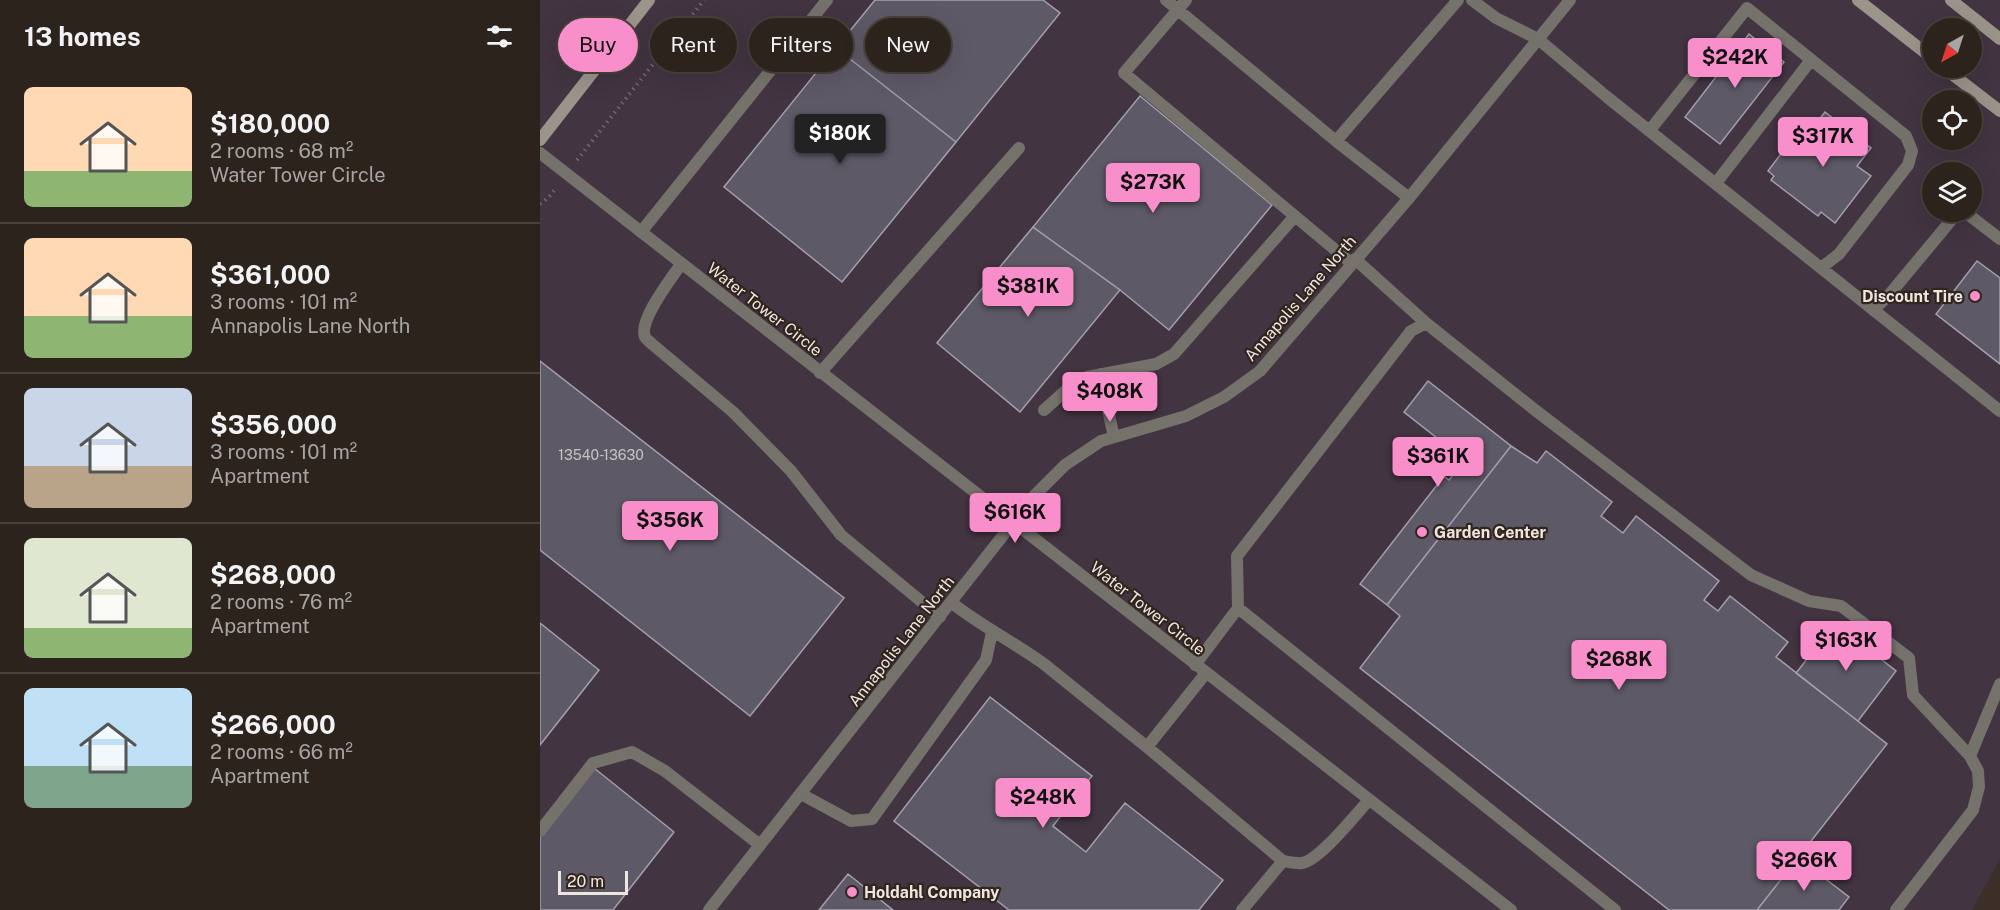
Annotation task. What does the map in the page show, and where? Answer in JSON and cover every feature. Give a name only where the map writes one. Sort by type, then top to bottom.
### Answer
[{"type":"main road","points":[[540,140],[649,0]]},
{"type":"main road","points":[[1858,0],[1922,50]]},
{"type":"main road","points":[[1951,0],[2000,39]]},
{"type":"main road","points":[[1957,78],[2000,111]]},
{"type":"street","points":[[641,232],[827,0]]},
{"type":"street","points":[[1166,0],[1182,5],[1336,141],[1409,198]]},
{"type":"street","points":[[1336,141],[1458,0]]},
{"type":"street","points":[[1472,0],[1496,18],[1538,39],[1607,97],[2000,411]]},
{"type":"street","name":"Annapolis Lane North","points":[[709,910],[1034,496],[1065,465],[1101,441],[1186,416],[1224,397],[1260,371],[1409,198],[1569,0]]},
{"type":"street","points":[[1182,5],[1124,73],[1426,323],[1535,410],[1751,575],[1809,601],[1841,606],[1909,658],[1913,695],[1970,756],[1978,771],[1979,787],[1973,810],[1896,910]]},
{"type":"street","points":[[1650,130],[1747,8],[1812,60],[1906,136],[1912,151],[1908,165],[1839,254],[1821,268]]},
{"type":"street","points":[[1716,183],[1812,60]]},
{"type":"street","points":[[820,373],[1019,148]]},
{"type":"street","name":"Water Tower Circle","points":[[540,153],[1506,909]]},
{"type":"street","points":[[1044,410],[1074,383],[1087,377],[1156,364],[1174,354],[1295,216]]},
{"type":"street","points":[[1872,309],[1889,296],[1950,222]]},
{"type":"street","points":[[1978,222],[2000,239]]},
{"type":"street","points":[[681,264],[649,314],[645,336],[733,411],[791,471],[840,535],[940,617]]},
{"type":"street","points":[[1195,665],[1238,608],[1237,556],[1410,331],[1426,323]]},
{"type":"street","points":[[1100,374],[1114,438]]},
{"type":"street","points":[[952,603],[973,620],[1036,658],[1283,861],[1302,863],[1316,855],[1369,800]]},
{"type":"street","points":[[1238,608],[1616,910]]},
{"type":"street","points":[[801,794],[851,820],[872,819],[986,660],[992,632]]},
{"type":"street","points":[[1147,747],[1206,673]]},
{"type":"street","points":[[1970,756],[2000,684]]},
{"type":"street","points":[[540,831],[593,763],[632,752],[665,771],[760,845]]},
{"type":"street","points":[[1242,910],[1283,861]]},
{"type":"path","points":[[540,204],[549,197],[704,0]]},
{"type":"shaded area","points":[[540,0],[2000,0],[2000,859],[1972,910],[540,910]]},
{"type":"building","points":[[875,0],[1043,0],[1060,13],[956,142],[867,72],[951,72],[951,18],[865,18],[865,71],[853,61],[853,27]]},
{"type":"building","points":[[1749,34],[1784,62],[1720,144],[1685,117]]},
{"type":"building","points":[[853,61],[956,142],[842,282],[724,187],[817,72],[853,72]]},
{"type":"building","points":[[1140,96],[1272,205],[1169,330],[1120,290],[1033,227]]},
{"type":"building","points":[[1825,112],[1871,148],[1857,166],[1871,176],[1835,223],[1821,212],[1818,216],[1771,180],[1774,176],[1768,171],[1799,130],[1806,136]]},
{"type":"building","points":[[1033,227],[1120,290],[1020,412],[937,343]]},
{"type":"building","name":"Discount Tire","points":[[1977,261],[2000,278],[2000,364],[1936,314]]},
{"type":"building","points":[[540,361],[844,598],[750,716],[540,550]]},
{"type":"building","name":"Garden Center","points":[[1428,381],[1511,446],[1387,605],[1360,584],[1444,476],[1449,480],[1465,460],[1404,412]]},
{"type":"building","points":[[1511,446],[1537,463],[1546,451],[1612,502],[1601,516],[1623,533],[1636,516],[1719,581],[1704,600],[1718,611],[1730,596],[1788,642],[1776,657],[1887,744],[1757,910],[1669,910],[1360,668],[1400,616],[1387,605]]},
{"type":"building","points":[[540,623],[599,670],[540,745]]},
{"type":"building","points":[[1835,623],[1896,671],[1858,721],[1796,673]]},
{"type":"building","points":[[990,697],[1092,776],[1053,826],[1086,852],[1125,803],[1223,880],[1199,910],[1009,910],[894,821]]},
{"type":"building","points":[[594,768],[674,832],[613,910],[540,910],[540,836]]},
{"type":"building","points":[[1798,858],[1849,897],[1839,910],[1757,910]]},
{"type":"building","name":"Holdahl Company","points":[[848,874],[893,910],[819,910]]},
{"type":"place","name":"Discount Tire","points":[[1975,296]]},
{"type":"place","name":"Garden Center","points":[[1422,532]]},
{"type":"place","name":"Holdahl Company","points":[[852,892]]}]
